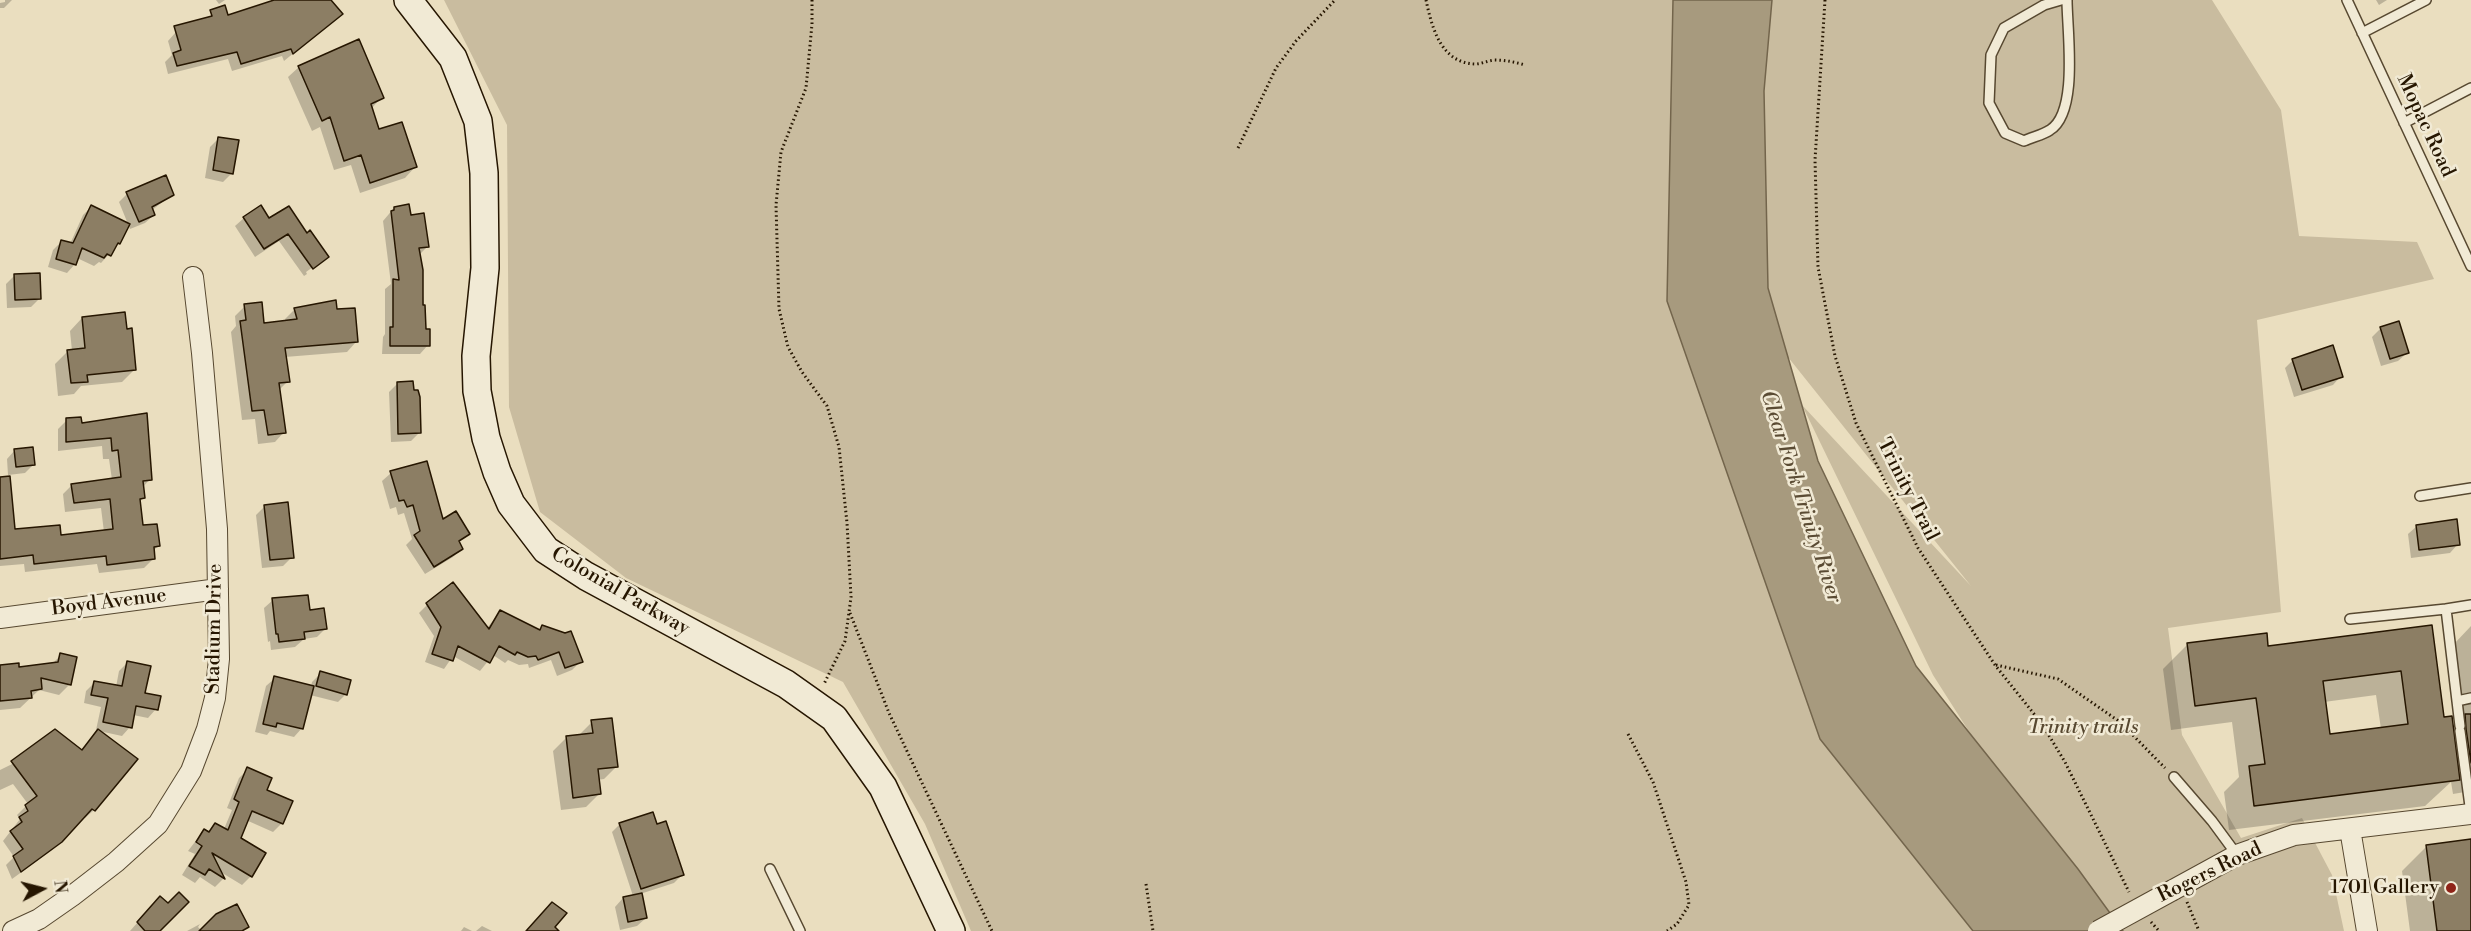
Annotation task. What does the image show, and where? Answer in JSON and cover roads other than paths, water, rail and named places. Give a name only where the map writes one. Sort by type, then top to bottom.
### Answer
[{"type":"street","name":"Colonial Parkway","points":[[408,0],[453,58],[478,121],[484,173],[485,268],[476,356],[477,391],[486,438],[497,472],[512,504],[546,550],[586,576],[786,684],[834,718],[883,787],[951,931]]},
{"type":"street","name":"Stadium Drive","points":[[13,931],[39,919],[116,862],[158,824],[191,771],[207,729],[215,698],[219,659],[218,589],[214,494],[193,277]]},
{"type":"street","name":"Boyd Avenue","points":[[0,618],[218,589]]},
{"type":"street","name":"Rogers Road","points":[[2098,931],[2237,855],[2294,835],[2471,814]]},
{"type":"street","points":[[2350,829],[2367,931]]},
{"type":"lane","points":[[2061,0],[2044,5],[2004,28],[1990,55],[1989,103],[2005,134],[2024,141],[2052,130],[2063,115],[2069,90],[2067,0]]},
{"type":"lane","name":"Mopac Road","points":[[2347,0],[2471,266]]},
{"type":"lane","points":[[2362,33],[2426,0]]},
{"type":"lane","points":[[2404,123],[2471,88]]},
{"type":"lane","points":[[2420,496],[2471,488]]},
{"type":"lane","points":[[2350,619],[2471,605]]},
{"type":"lane","points":[[2446,609],[2471,814]]},
{"type":"lane","points":[[2457,700],[2471,698]]},
{"type":"lane","points":[[2174,777],[2212,821],[2237,855]]},
{"type":"lane","points":[[770,869],[800,931]]},
{"type":"water","name":"Clear Fork Trinity River","points":[[1673,0],[1772,0],[1764,91],[1768,288],[1818,461],[1916,666],[2078,869],[2123,931],[1973,931],[1820,739],[1667,301]]},
{"type":"place","name":"1701 Gallery","points":[[2451,888]]},
{"type":"park label","name":"Trinity trails","points":[[2083,728]]}]
